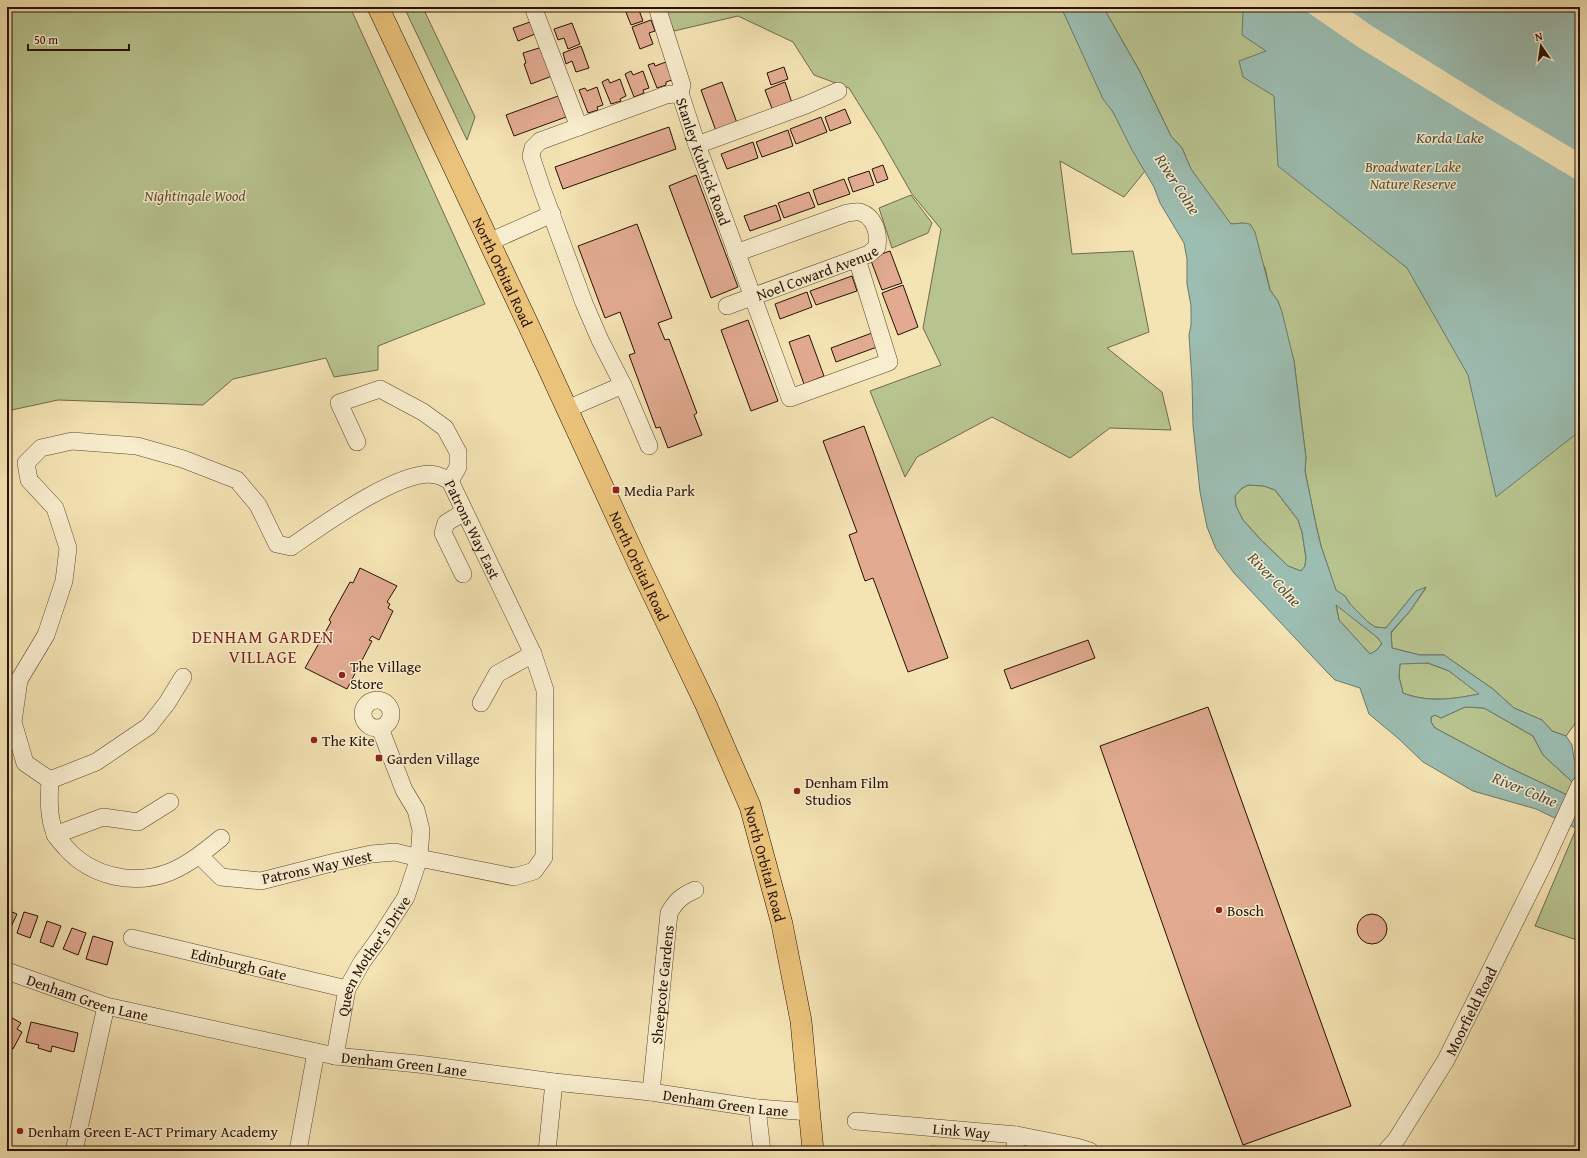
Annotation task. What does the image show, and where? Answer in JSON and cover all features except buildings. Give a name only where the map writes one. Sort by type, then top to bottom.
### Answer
[{"type":"main road","name":"North Orbital Road","points":[[378,7],[706,705],[750,806],[782,924],[801,1022],[813,1151]]},
{"type":"street","points":[[533,7],[579,127]]},
{"type":"street","points":[[657,7],[682,85],[680,93]]},
{"type":"street","points":[[697,146],[806,105],[838,91]]},
{"type":"street","name":"Stanley Kubrick Road","points":[[649,446],[584,303],[531,156],[533,148],[540,141],[666,95],[680,93],[697,146],[790,398],[889,362],[857,259]]},
{"type":"street","name":"Noel Coward Avenue","points":[[727,306],[869,254],[878,247],[879,236],[875,226],[867,216],[859,212],[847,213],[736,253]]},
{"type":"street","points":[[489,242],[552,214]]},
{"type":"street","points":[[567,409],[623,386]]},
{"type":"street","points":[[357,442],[339,403],[380,389],[423,412],[445,428],[458,452],[458,468],[450,480]]},
{"type":"street","name":"Patrons Way East","points":[[50,780],[25,763],[13,722],[19,680],[46,635],[64,581],[68,548],[55,508],[29,480],[26,463],[41,448],[72,441],[137,446],[183,459],[236,480],[258,505],[277,544],[291,547],[365,498],[413,476],[435,474],[450,480],[533,654],[545,690],[544,857],[534,871],[514,876],[419,858]]},
{"type":"street","points":[[463,574],[443,533],[446,523],[464,512]]},
{"type":"street","points":[[481,703],[497,674],[533,654]]},
{"type":"street","points":[[183,677],[167,703],[148,726],[96,762],[50,780],[48,807],[55,835],[75,858],[99,872],[134,880],[169,872],[200,856],[221,838]]},
{"type":"street","name":"Queen Mother's Drive","points":[[335,1056],[347,989],[362,962],[381,936],[406,896],[419,858],[421,830],[416,810],[404,790],[380,728]]},
{"type":"street","name":"Moorfield Road","points":[[1386,1151],[1396,1140],[1446,1060],[1543,865],[1580,786]]},
{"type":"street","points":[[55,835],[103,816],[138,822],[170,802]]},
{"type":"street","name":"Patrons Way West","points":[[200,856],[221,877],[261,881],[371,854],[394,852],[419,858]]},
{"type":"street","name":"Sheepcote Gardens","points":[[650,1092],[669,913],[674,904],[683,895],[695,890]]},
{"type":"street","name":"Edinburgh Gate","points":[[132,938],[347,989]]},
{"type":"street","name":"Denham Green Lane","points":[[7,971],[106,1006],[335,1056],[418,1064],[554,1082],[650,1092],[757,1108],[810,1112]]},
{"type":"street","points":[[74,1151],[106,1006]]},
{"type":"street","points":[[298,1151],[316,1052]]},
{"type":"street","points":[[547,1151],[554,1082]]},
{"type":"street","points":[[757,1108],[762,1151]]},
{"type":"street","name":"Link Way","points":[[856,1121],[1016,1143],[1077,1147],[1090,1151]]},
{"type":"green space","name":"Nightingale Wood","points":[[7,7],[350,7],[485,304],[378,346],[378,370],[334,377],[326,358],[233,379],[203,405],[58,400],[7,411]]},
{"type":"green space","points":[[404,7],[426,7],[423,8],[475,117],[467,140]]},
{"type":"green space","points":[[664,7],[1061,7],[1113,112],[1145,171],[1124,197],[1060,161],[1072,254],[1133,251],[1149,332],[1107,348],[1162,392],[1171,430],[1110,428],[1070,458],[992,417],[917,457],[905,477],[870,391],[941,365],[923,328],[941,229],[912,194],[849,88],[814,75],[793,42],[738,16],[674,31]]},
{"type":"green space","name":"Broadwater Lake Nature Reserve","points":[[1103,7],[1580,7],[1580,717],[1566,736],[1552,731],[1542,720],[1514,708],[1493,689],[1444,655],[1420,655],[1392,648],[1391,633],[1410,611],[1426,588],[1416,591],[1386,628],[1375,627],[1368,622],[1350,604],[1345,596],[1336,591],[1321,546],[1305,471],[1306,458],[1294,361],[1278,301],[1270,290],[1265,268],[1243,223],[1231,224],[1227,220],[1191,169],[1182,148],[1171,136],[1139,70]]},
{"type":"green space","points":[[911,195],[932,223],[928,233],[892,248],[879,208]]},
{"type":"green space","points":[[1248,485],[1264,486],[1275,490],[1298,520],[1302,532],[1306,558],[1305,566],[1301,571],[1288,566],[1243,520],[1236,507],[1235,496],[1241,489]]},
{"type":"green space","points":[[1336,604],[1378,638],[1382,643],[1377,650],[1370,654],[1339,620]]},
{"type":"green space","points":[[1400,663],[1428,663],[1449,671],[1480,694],[1451,699],[1432,699],[1403,693],[1399,677]]},
{"type":"green space","points":[[1465,707],[1484,708],[1533,736],[1543,755],[1580,789],[1580,801],[1510,768],[1435,728],[1431,722],[1431,717],[1435,715],[1441,718]]},
{"type":"green space","points":[[1576,829],[1580,830],[1580,941],[1535,926]]},
{"type":"water","name":"River Colne","points":[[1061,7],[1103,7],[1139,70],[1171,136],[1182,148],[1191,169],[1231,224],[1250,224],[1255,232],[1270,290],[1278,301],[1282,312],[1294,361],[1306,458],[1305,471],[1321,546],[1336,590],[1345,596],[1350,604],[1368,622],[1375,627],[1386,628],[1416,591],[1426,587],[1410,611],[1391,632],[1392,648],[1420,655],[1444,655],[1493,689],[1514,708],[1542,720],[1552,731],[1566,736],[1572,745],[1574,759],[1580,760],[1580,789],[1543,755],[1533,736],[1484,708],[1465,707],[1441,718],[1435,715],[1431,717],[1431,722],[1435,728],[1510,768],[1580,801],[1580,830],[1536,809],[1473,791],[1423,762],[1399,739],[1369,714],[1360,688],[1335,680],[1234,573],[1216,549],[1207,527],[1200,492],[1193,425],[1189,335],[1191,325],[1191,306],[1187,284],[1187,259],[1184,243],[1160,203],[1154,187],[1132,150],[1113,112],[1103,99]],"holes":[[[1248,485],[1264,486],[1275,490],[1298,520],[1302,532],[1306,558],[1305,566],[1301,571],[1288,566],[1243,520],[1236,506],[1235,496],[1241,489]],[[1336,605],[1378,638],[1382,644],[1377,650],[1370,654],[1339,620]],[[1428,663],[1449,671],[1479,694],[1450,699],[1431,699],[1403,693],[1399,677],[1400,664]]]},
{"type":"water","name":"Korda Lake","points":[[1241,7],[1580,7],[1580,431],[1496,497],[1468,375],[1407,268],[1278,166],[1274,96],[1243,77],[1239,61],[1266,51],[1242,35],[1243,11]]},
{"type":"pier","points":[[1300,7],[1345,7],[1372,26],[1494,102],[1580,153],[1580,182],[1358,47]]},
{"type":"place","name":"Media Park","points":[[616,490]]},
{"type":"place","name":"The Village Store","points":[[342,675]]},
{"type":"place","name":"The Kite","points":[[314,740]]},
{"type":"place","name":"Garden Village","points":[[379,758]]},
{"type":"place","name":"Denham Film Studios","points":[[797,791]]},
{"type":"place","name":"Bosch","points":[[1219,910]]},
{"type":"place","name":"Denham Green E-ACT Primary Academy","points":[[20,1131]]},
{"type":"district","name":"DENHAM GARDEN VILLAGE","points":[[263,646]]}]
